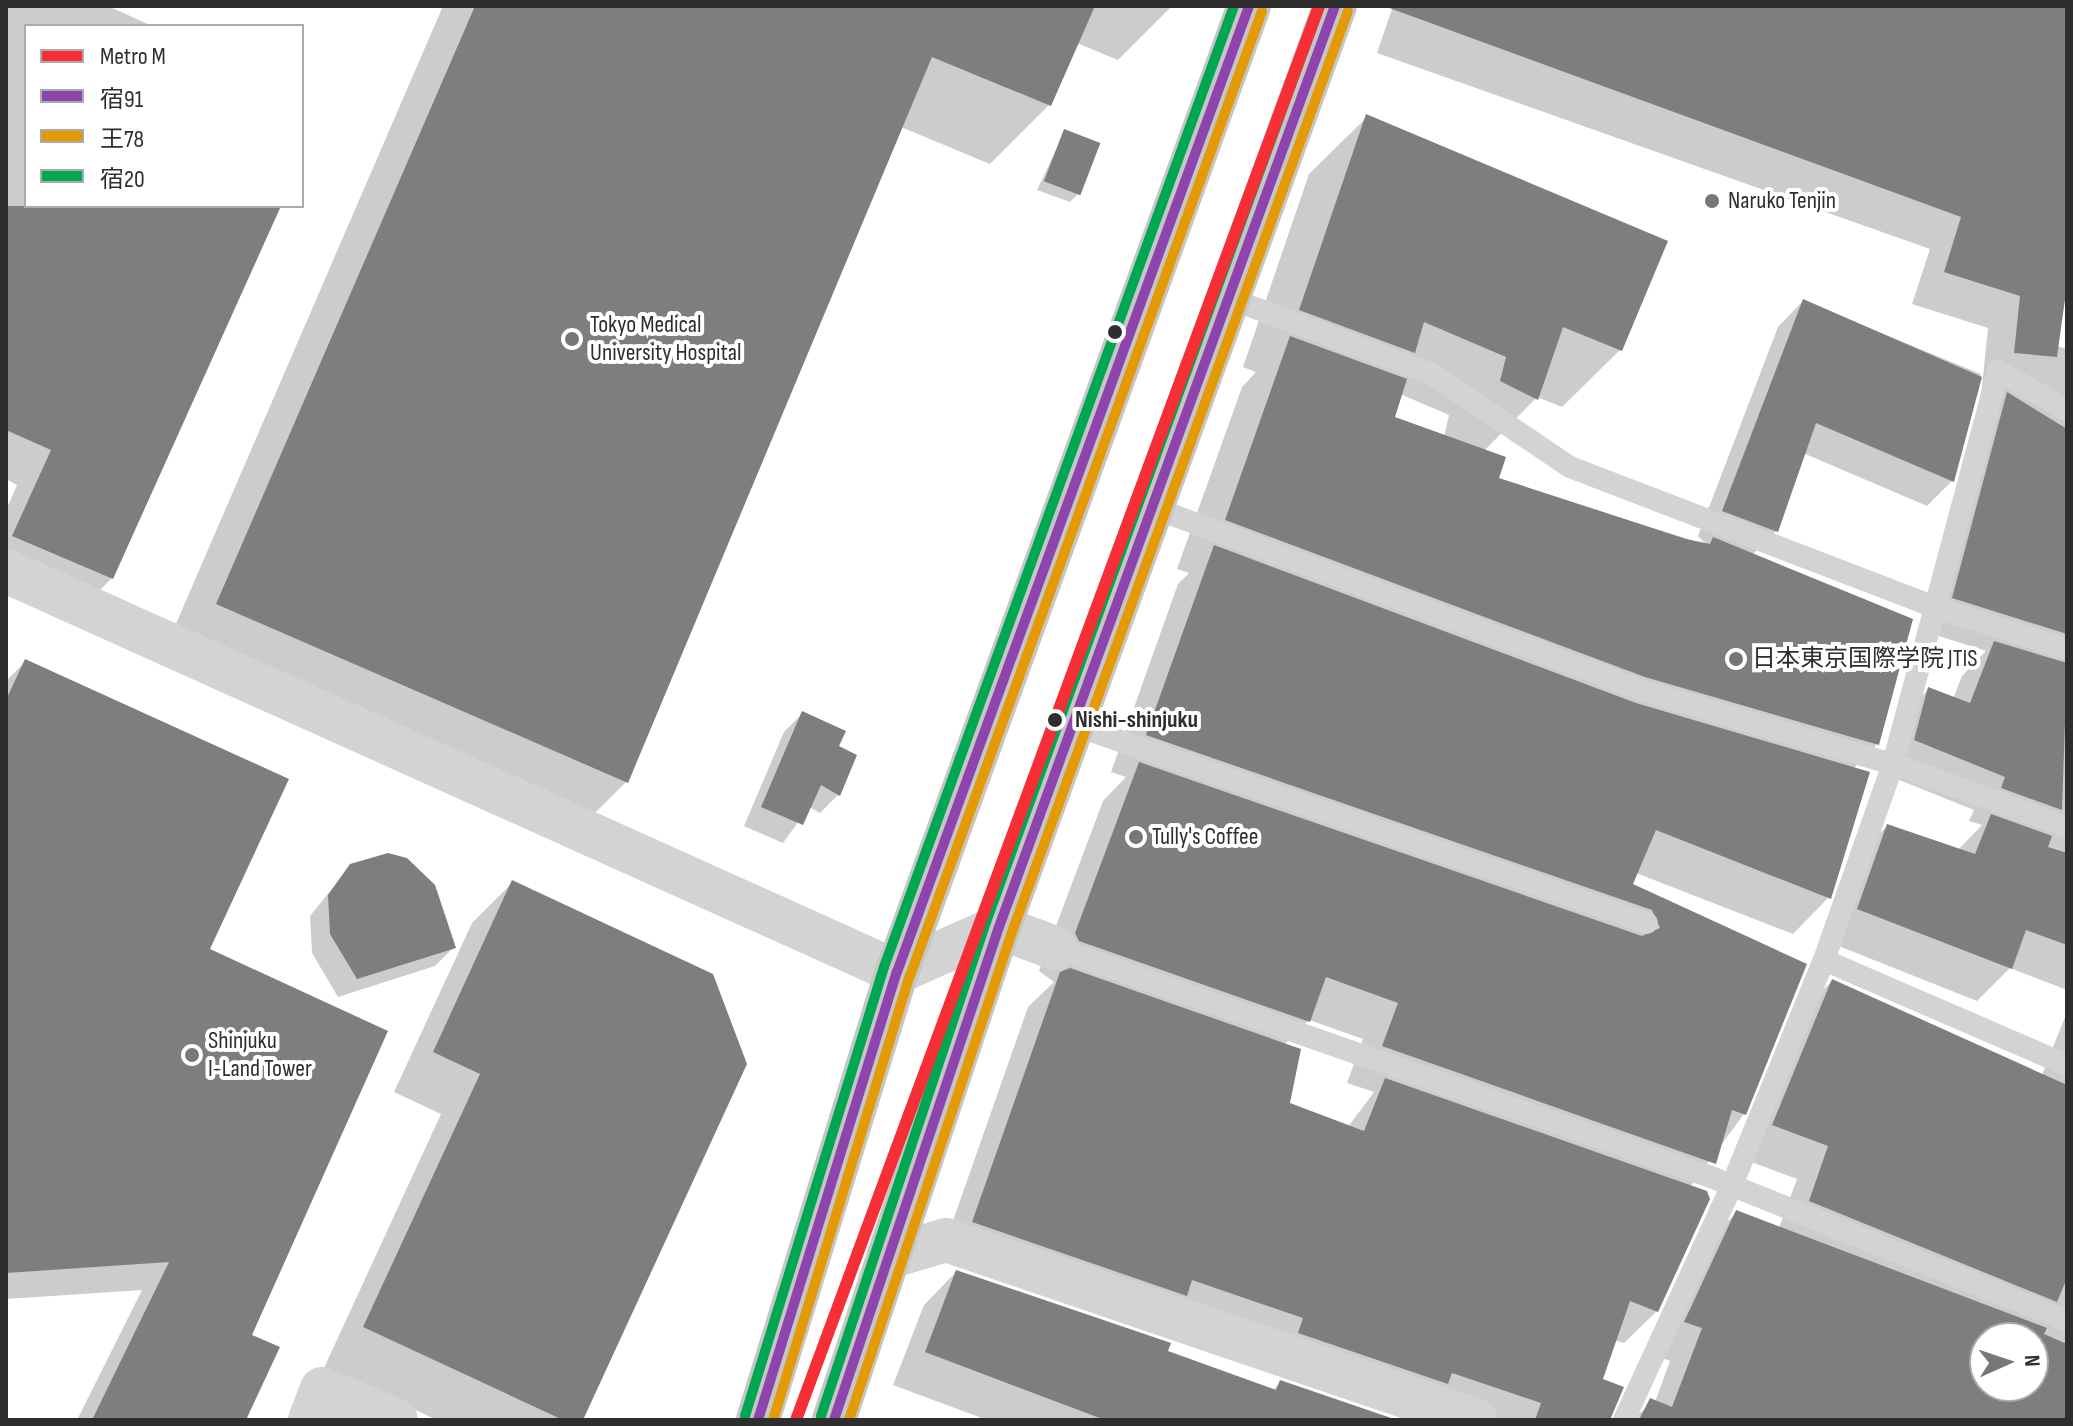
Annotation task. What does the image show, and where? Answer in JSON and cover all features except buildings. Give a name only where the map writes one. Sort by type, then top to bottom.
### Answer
[{"type":"main road","points":[[758,1420],[897,972],[1249,6]]},
{"type":"main road","points":[[834,1420],[999,927],[1231,299],[1335,6]]},
{"type":"street","points":[[6,571],[897,972],[999,927],[1055,948]]},
{"type":"street","points":[[889,1257],[946,1240],[1475,1420]]},
{"type":"street","points":[[310,1420],[322,1389],[396,1420]]},
{"type":"lane","points":[[1231,299],[1432,374],[1570,467],[1937,608],[2067,649]]},
{"type":"lane","points":[[1624,1420],[1732,1185],[1824,960],[1893,764],[1998,371],[2067,410]]},
{"type":"lane","points":[[1154,508],[1641,690],[1893,764],[2067,827]]},
{"type":"lane","points":[[1074,725],[1647,923]]},
{"type":"lane","points":[[1055,948],[1732,1185],[2067,1321]]},
{"type":"lane","points":[[1824,960],[2067,1065]]},
{"type":"metro line","name":"M","points":[[796,1420],[1319,6]]},
{"type":"transit line","name":"宿20","points":[[745,1416],[884,967],[1234,6]]},
{"type":"transit line","name":"宿91","points":[[758,1420],[897,972],[1249,6]]},
{"type":"transit line","name":"宿20","points":[[821,1416],[986,922],[1320,6]]},
{"type":"transit line","name":"宿91","points":[[834,1420],[999,927],[1335,6]]},
{"type":"transit line","name":"王78","points":[[773,1420],[910,976],[1262,11]]},
{"type":"transit line","name":"王78","points":[[849,1420],[1012,932],[1348,11]]},
{"type":"place","name":"Naruko Tenjin","points":[[1712,201]]},
{"type":"place","name":"Tokyo Medical University Hospital","points":[[572,339]]},
{"type":"place","name":"日本東京国際学院 JTIS","points":[[1736,659]]},
{"type":"place","name":"Nishi-shinjuku","points":[[1055,720]]},
{"type":"place","name":"Tully's Coffee","points":[[1136,837]]},
{"type":"place","name":"Shinjuku I-Land Tower","points":[[192,1055]]}]
